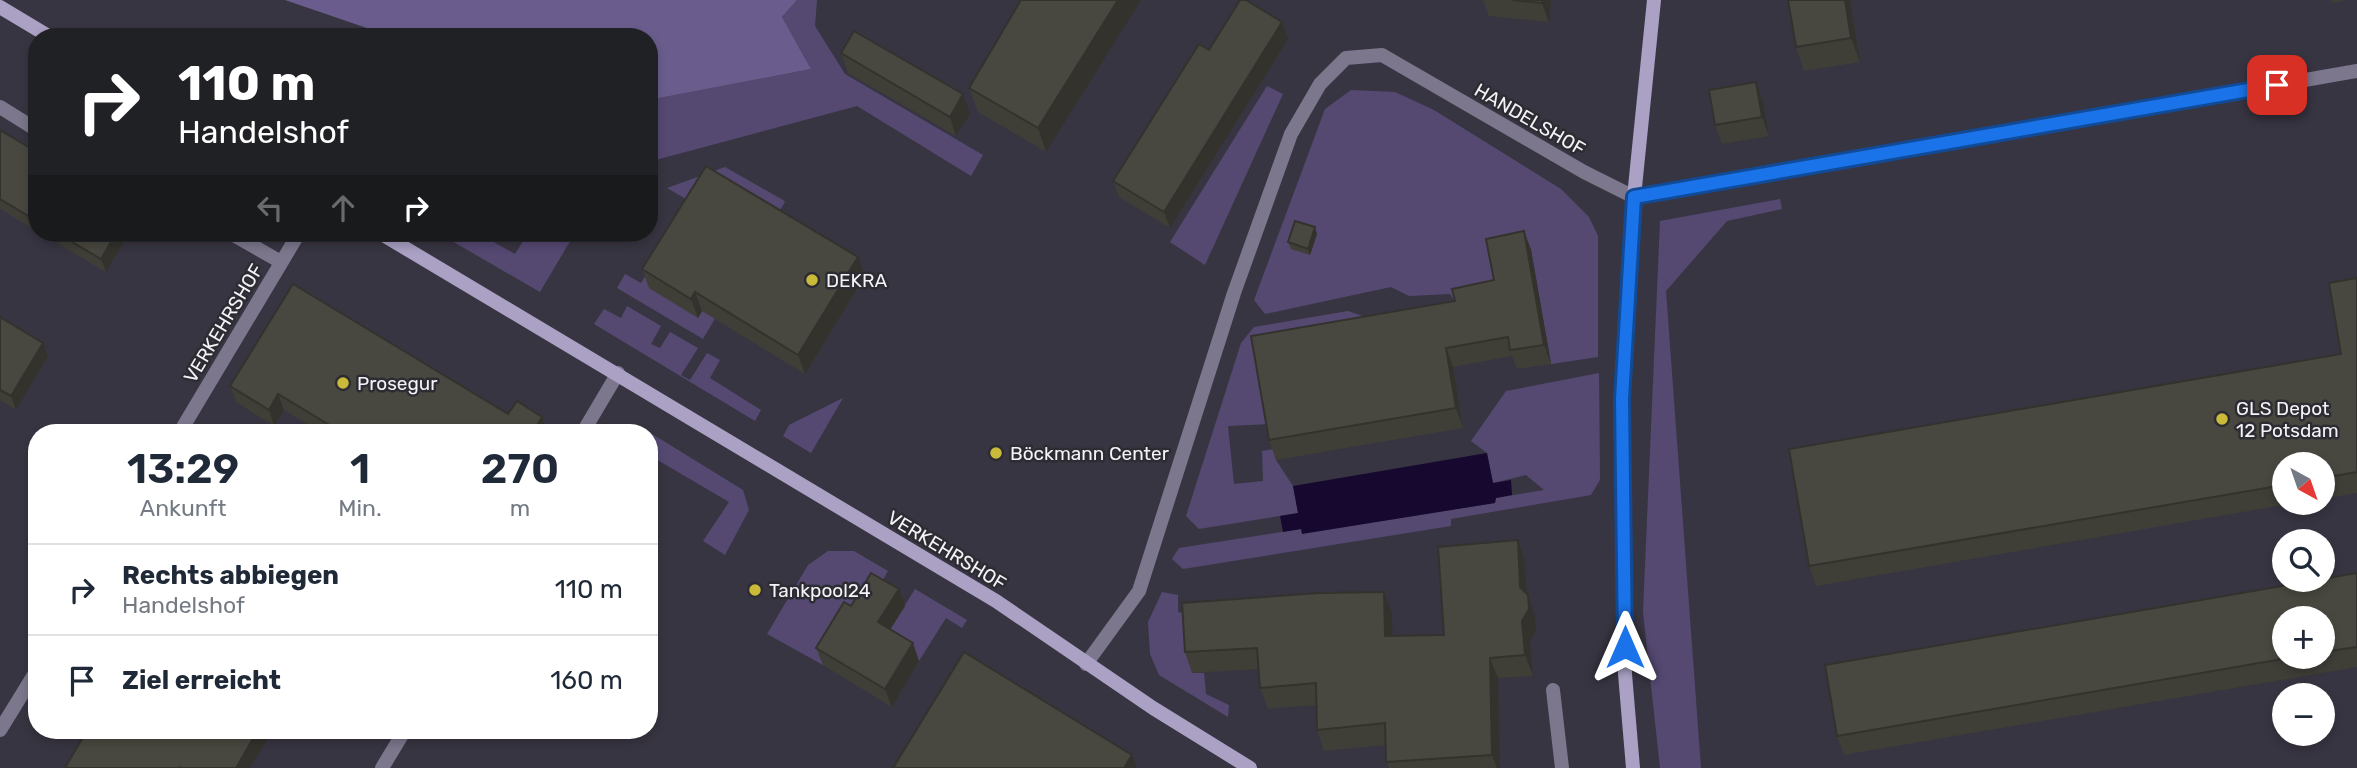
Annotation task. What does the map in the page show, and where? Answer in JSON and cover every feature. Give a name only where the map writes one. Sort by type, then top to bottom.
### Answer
[{"type":"main road","points":[[1633,768],[1625,674],[1622,399],[1634,197],[1654,0]]},
{"type":"main road","points":[[0,7],[35,28]]},
{"type":"main road","name":"VERKEHRSHOF","points":[[395,242],[996,601],[1086,664],[1250,768]]},
{"type":"street","name":"HANDELSHOF","points":[[1086,664],[1139,591],[1234,293],[1291,134],[1320,84],[1346,58],[1382,54],[1584,172],[1634,197]]},
{"type":"street","points":[[1634,197],[2357,71]]},
{"type":"street","points":[[0,107],[28,124]]},
{"type":"street","points":[[246,242],[281,262]]},
{"type":"street","name":"VERKEHRSHOF","points":[[185,424],[293,242]]},
{"type":"street","points":[[588,424],[618,373]]},
{"type":"street","points":[[0,730],[28,685]]},
{"type":"street","points":[[1553,690],[1562,768]]},
{"type":"street","points":[[382,768],[400,739]]},
{"type":"shaded area","points":[[0,0],[2357,0],[2357,768],[0,768]]},
{"type":"shaded area","points":[[285,0],[797,0],[782,17],[811,69],[658,98],[658,28],[367,28]]},
{"type":"shaded area","points":[[797,0],[817,0],[815,26],[845,74],[983,155],[971,176],[857,106],[658,159],[658,98],[811,69],[782,17]]},
{"type":"shaded area","points":[[1267,86],[1283,94],[1205,265],[1170,242]]},
{"type":"shaded area","points":[[1351,90],[1395,92],[1434,110],[1561,189],[1589,217],[1598,236],[1598,357],[1551,364],[1531,250],[1501,299],[1459,308],[1450,294],[1409,296],[1391,287],[1265,314],[1254,300],[1325,109]]},
{"type":"shaded area","points":[[725,167],[785,202],[744,269],[710,297],[717,315],[703,339],[617,288],[625,274],[641,283],[691,202],[667,188]]},
{"type":"shaded area","points":[[1780,199],[1782,209],[1727,221],[1666,291],[1701,768],[1660,768],[1643,612],[1660,221]]},
{"type":"shaded area","points":[[454,242],[494,242],[515,254],[522,242],[570,242],[540,292]]},
{"type":"shaded area","points":[[627,306],[661,326],[651,344],[660,348],[670,332],[698,348],[681,375],[690,380],[707,353],[720,360],[710,378],[761,410],[755,421],[594,324],[604,309],[621,318]]},
{"type":"shaded area","points":[[1348,311],[1368,318],[1270,424],[1228,426],[1234,484],[1263,481],[1262,451],[1274,449],[1276,460],[1293,486],[1298,513],[1199,529],[1186,516],[1241,343],[1254,327]]},
{"type":"shaded area","points":[[1599,373],[1600,480],[1591,495],[1451,519],[1451,526],[1183,569],[1172,559],[1179,548],[1301,529],[1303,533],[1495,503],[1496,498],[1544,490],[1526,475],[1493,483],[1487,453],[1471,441],[1506,391]]},
{"type":"shaded area","points":[[843,398],[811,453],[783,436],[789,425]]},
{"type":"shaded area","points":[[658,438],[743,490],[749,510],[725,555],[703,541],[729,502],[658,460]]},
{"type":"shaded area","points":[[1487,453],[1493,483],[1511,480],[1512,495],[1496,498],[1495,503],[1302,534],[1301,529],[1283,532],[1280,516],[1298,513],[1293,486]]},
{"type":"shaded area","points":[[828,551],[854,551],[888,571],[865,612],[892,626],[915,589],[967,620],[962,628],[946,618],[919,661],[850,619],[823,665],[767,634],[808,565]]},
{"type":"shaded area","points":[[1162,592],[1178,595],[1178,612],[1188,614],[1192,673],[1204,673],[1206,694],[1229,705],[1228,717],[1159,675],[1150,654],[1148,622]]},
{"type":"building","points":[[1021,0],[1118,0],[1038,128],[969,88]]},
{"type":"building","points":[[1240,0],[1246,0],[1282,22],[1164,212],[1113,181],[1199,44],[1209,50]]},
{"type":"building","points":[[1512,0],[1542,0],[1542,3]]},
{"type":"building","points":[[1788,0],[1845,0],[1851,38],[1796,47]]},
{"type":"building","points":[[854,31],[963,94],[950,117],[841,53]]},
{"type":"building","points":[[1756,82],[1762,117],[1715,125],[1709,90]]},
{"type":"building","points":[[0,130],[28,147],[28,216],[0,199]]},
{"type":"building","name":"DEKRA","points":[[706,166],[858,257],[798,355],[695,292],[691,299],[642,269]]},
{"type":"building","points":[[1295,221],[1315,227],[1308,249],[1288,242]]},
{"type":"building","points":[[1524,231],[1544,345],[1510,350],[1508,337],[1446,348],[1456,408],[1269,440],[1251,336],[1455,301],[1452,289],[1494,280],[1486,239]]},
{"type":"building","points":[[72,242],[111,242],[101,259]]},
{"type":"building","name":"GLS Depot 12 Potsdam","points":[[2357,278],[2357,472],[2335,476],[2335,452],[2272,452],[2272,487],[1809,566],[1789,449],[2341,354],[2329,283]]},
{"type":"building","name":"Prosegur","points":[[293,284],[508,414],[517,401],[542,417],[538,424],[328,424],[278,394],[269,410],[230,386]]},
{"type":"building","points":[[0,317],[43,343],[11,396],[0,390]]},
{"type":"building","points":[[1518,540],[1520,587],[1528,595],[1529,609],[1522,621],[1525,655],[1490,658],[1492,755],[1386,762],[1385,723],[1317,730],[1316,683],[1260,688],[1257,648],[1185,652],[1182,603],[1319,593],[1384,592],[1385,636],[1444,635],[1438,547]]},
{"type":"building","points":[[871,573],[899,589],[878,622],[913,643],[885,689],[816,648],[844,602],[851,606]]},
{"type":"building","points":[[2357,573],[2357,647],[2335,650],[2335,606],[2272,606],[2272,661],[1837,736],[1825,665],[2272,588],[2272,592],[2335,592],[2335,577]]},
{"type":"building","points":[[964,652],[1132,755],[1124,768],[893,768]]},
{"type":"building","points":[[82,739],[253,739],[236,768],[65,768]]},
{"type":"place","name":"DEKRA","points":[[812,280]]},
{"type":"place","name":"Prosegur","points":[[343,383]]},
{"type":"place","name":"GLS Depot 12 Potsdam","points":[[2222,419]]},
{"type":"place","name":"Böckmann Center","points":[[996,453]]},
{"type":"place","name":"Tankpool24","points":[[755,590]]},
{"type":"route","points":[[1625,647],[1622,399],[1634,197],[2277,85]]}]
